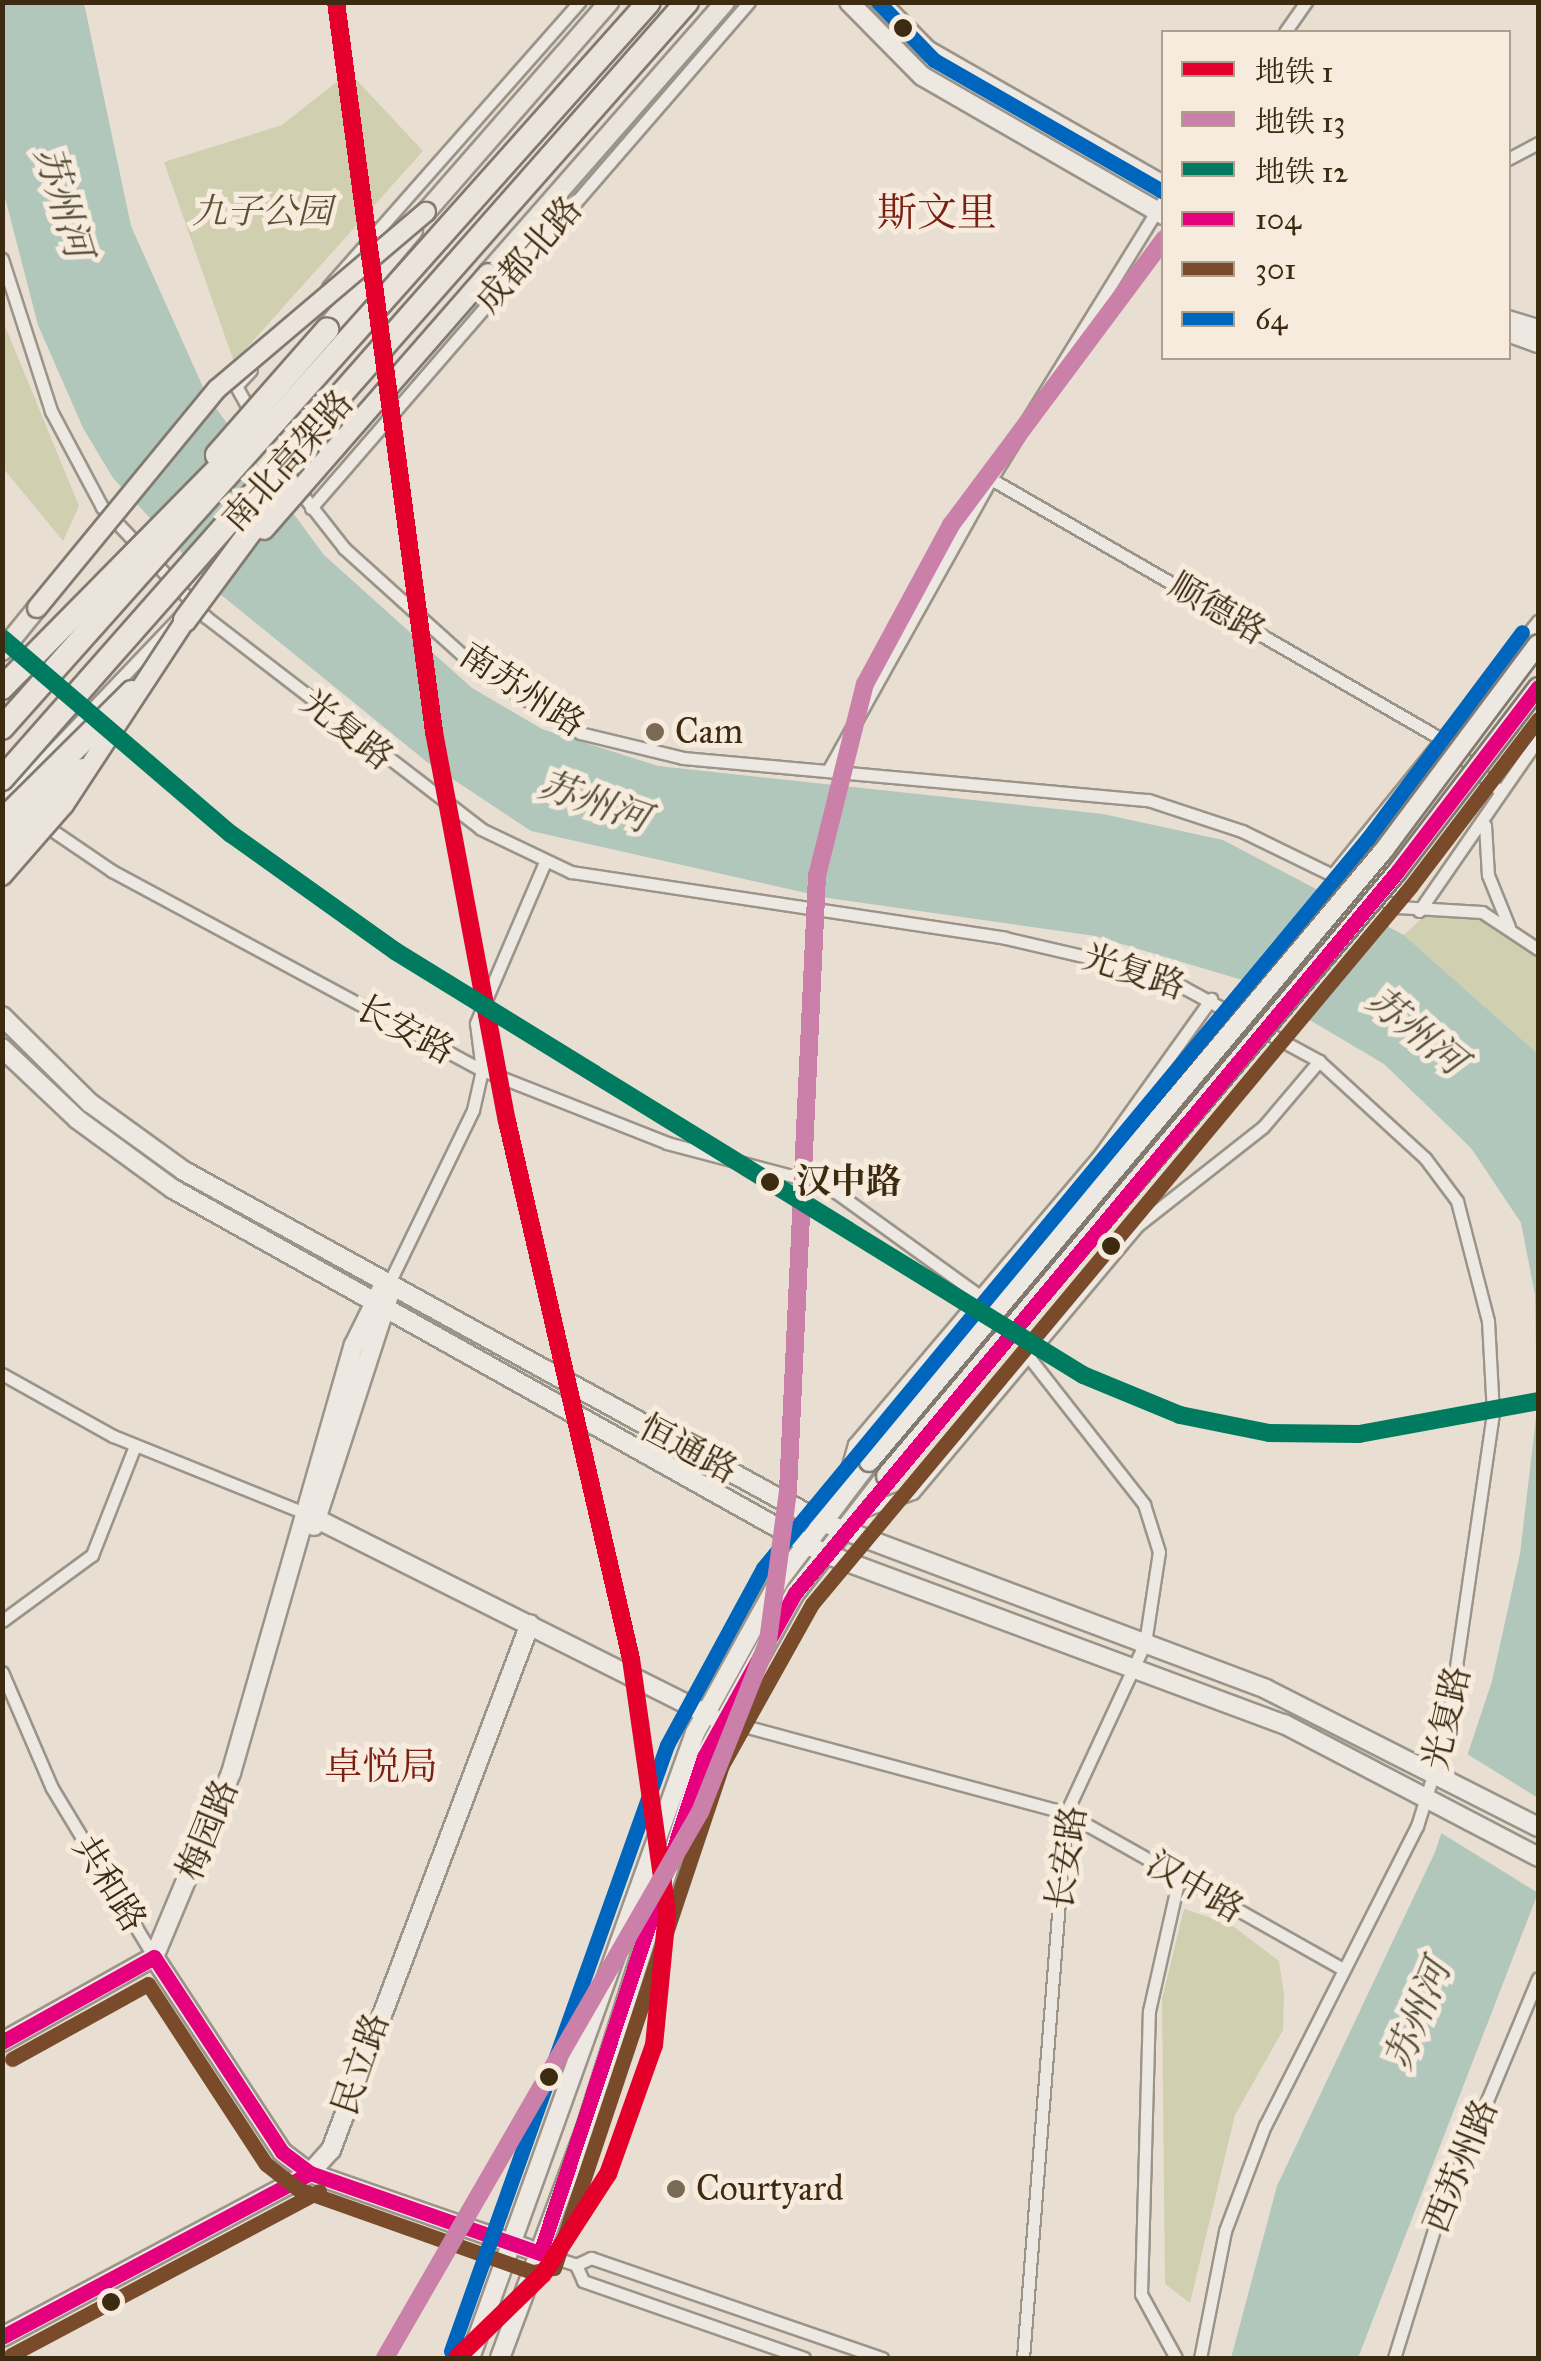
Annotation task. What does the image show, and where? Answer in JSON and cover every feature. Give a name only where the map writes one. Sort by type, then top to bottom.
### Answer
[{"type":"highway","name":"南北高架路","points":[[2,728],[350,345],[649,2]]},
{"type":"highway","name":"南北高架路","points":[[3,804],[372,366],[686,2]]},
{"type":"highway","points":[[143,541],[426,212]]},
{"type":"highway","points":[[2,688],[143,541],[350,345]]},
{"type":"highway","points":[[188,612],[372,366]]},
{"type":"highway","points":[[3,804],[132,692]]},
{"type":"highway","points":[[2,850],[83,770]]},
{"type":"main road","points":[[2,651],[217,389],[426,212],[608,2]]},
{"type":"main road","points":[[2,876],[83,770],[188,612],[726,2]]},
{"type":"main road","points":[[850,2],[922,76],[1160,208]]},
{"type":"main road","points":[[880,2],[927,50],[1161,184]]},
{"type":"main road","points":[[1511,321],[1538,329]]},
{"type":"main road","points":[[1511,333],[1538,343]]},
{"type":"main road","points":[[470,2358],[518,2246],[712,1717],[805,1543],[1384,850],[1538,644]]},
{"type":"main road","points":[[500,2358],[540,2253],[712,1717],[854,1514],[1396,874],[1538,687]]},
{"type":"main road","name":"恒通路","points":[[2,1016],[72,1087],[163,1158],[822,1522],[1145,1643],[1443,1772],[1538,1827]]},
{"type":"main road","name":"恒通路","points":[[2,1048],[152,1176],[381,1300],[805,1543],[1284,1724],[1435,1798],[1538,1857]]},
{"type":"main road","name":"梅园路","points":[[154,1957],[231,1773],[390,1281]]},
{"type":"main road","name":"汉中路","points":[[311,1522],[530,1624],[712,1717]]},
{"type":"main road","name":"民立路","points":[[2,2337],[310,2172],[332,2150],[530,1624]]},
{"type":"main road","points":[[2,2042],[154,1957]]},
{"type":"main road","name":"共和路","points":[[154,1957],[282,2152],[310,2172],[540,2253]]},
{"type":"street","name":"南苏州路","points":[[579,2],[236,386],[311,508],[480,671],[580,732],[683,758],[1148,800],[1419,911]]},
{"type":"street","name":"成都北路","points":[[311,508],[749,2]]},
{"type":"street","points":[[1286,30],[1306,2]]},
{"type":"street","points":[[1511,157],[1538,143]]},
{"type":"street","points":[[829,769],[991,478],[1160,208]]},
{"type":"street","name":"光复路","points":[[2,259],[63,437],[102,507],[143,541],[188,612],[408,778],[544,864],[1005,938],[1157,973],[1212,998],[1319,1061],[1413,1145],[1457,1202],[1485,1302],[1493,1412],[1472,1604],[1443,1772],[1435,1798],[1339,1967],[1226,2231],[1200,2358]]},
{"type":"street","name":"顺德路","points":[[991,478],[1442,740],[1500,791]]},
{"type":"street","points":[[2,696],[143,541]]},
{"type":"street","points":[[3,804],[188,612]]},
{"type":"street","points":[[1333,874],[1538,621]]},
{"type":"street","points":[[1419,911],[1485,824],[1500,791],[1538,740]]},
{"type":"street","name":"长安路","points":[[3,804],[112,872],[482,1070],[667,1143],[826,1185],[980,1296]]},
{"type":"street","points":[[1485,824],[1488,875],[1511,931]]},
{"type":"street","name":"梅园路","points":[[390,1281],[472,1110],[482,1070],[476,1022],[544,864]]},
{"type":"street","points":[[1419,911],[1482,912],[1538,949]]},
{"type":"street","points":[[838,1502],[854,1444],[1100,1154],[1212,998]]},
{"type":"street","points":[[854,1514],[913,1493],[1136,1226],[1263,1127],[1319,1061]]},
{"type":"street","name":"长安路","points":[[1023,2358],[1066,1812],[1134,1668],[1158,1604],[1154,1523],[1028,1356]]},
{"type":"street","name":"汉中路","points":[[2,1374],[134,1446],[311,1522]]},
{"type":"street","points":[[2,1621],[92,1555],[134,1446]]},
{"type":"street","name":"共和路","points":[[2,1672],[60,1802],[154,1957]]},
{"type":"street","name":"汉中路","points":[[712,1717],[1066,1812],[1339,1967]]},
{"type":"street","points":[[1176,2358],[1141,2294],[1149,2011],[1179,1878]]},
{"type":"street","name":"西苏州路","points":[[1394,2358],[1436,2223],[1538,1978]]},
{"type":"street","points":[[540,2253],[576,2265],[591,2258],[882,2358]]},
{"type":"street","points":[[576,2265],[584,2281],[804,2358]]},
{"type":"green space","name":"九子公园","points":[[349,72],[423,151],[234,362],[164,162],[282,125]]},
{"type":"green space","points":[[3,321],[79,506],[63,541],[3,468]]},
{"type":"green space","points":[[1450,913],[1478,917],[1538,955],[1538,1054],[1404,935],[1423,917]]},
{"type":"green space","points":[[1184,1909],[1230,1924],[1279,1961],[1284,1995],[1283,2030],[1235,2115],[1190,2303],[1165,2284],[1162,1999]]},
{"type":"water","name":"苏州河","points":[[2,3],[84,3],[131,226],[207,396],[324,555],[472,688],[542,729],[658,766],[1103,814],[1223,840],[1404,935],[1538,1054],[1538,1893],[1358,2358],[1231,2358],[1277,2186],[1435,1852],[1492,1681],[1520,1554],[1537,1409],[1535,1295],[1521,1223],[1471,1148],[1384,1064],[1242,980],[1095,936],[828,898],[531,831],[427,762],[220,594],[113,478],[83,428],[38,325],[3,190]]},
{"type":"pier","points":[[1334,888],[1390,921],[1306,1020],[1248,989]]},
{"type":"pier","points":[[1464,1752],[1538,1798],[1538,1893],[1438,1831]]},
{"type":"metro line","name":"1","points":[[336,2],[434,732],[507,1121],[631,1659],[667,1913],[654,2045],[608,2174],[543,2274],[457,2358]]},
{"type":"metro line","name":"13","points":[[385,2358],[700,1812],[768,1641],[788,1491],[817,876],[865,684],[951,525],[1161,243]]},
{"type":"metro line","name":"12","points":[[2,638],[231,834],[395,951],[1083,1375],[1180,1415],[1269,1433],[1359,1434],[1538,1401]]},
{"type":"transit line","name":"64","points":[[878,2],[934,60],[1161,190]]},
{"type":"transit line","name":"64","points":[[451,2351],[667,1745],[763,1568],[1368,838],[1522,632]]},
{"type":"transit line","name":"104","points":[[2,2042],[154,1957],[282,2152],[310,2173],[540,2253],[704,1757],[795,1593],[1396,873],[1538,687]]},
{"type":"transit line","name":"301","points":[[12,2059],[148,1984],[266,2164],[298,2189],[533,2272],[554,2268],[722,1765],[812,1604],[1411,886],[1538,719]]},
{"type":"transit line","name":"104","points":[[2,2337],[310,2173]]},
{"type":"transit line","name":"301","points":[[11,2355],[319,2191]]},
{"type":"place","name":"Cam","points":[[655,732]]},
{"type":"place","name":"汉中路","points":[[770,1182]]},
{"type":"place","name":"Courtyard","points":[[676,2189]]},
{"type":"district","name":"斯文里","points":[[937,213]]},
{"type":"district","name":"卓悦局","points":[[381,1767]]}]
